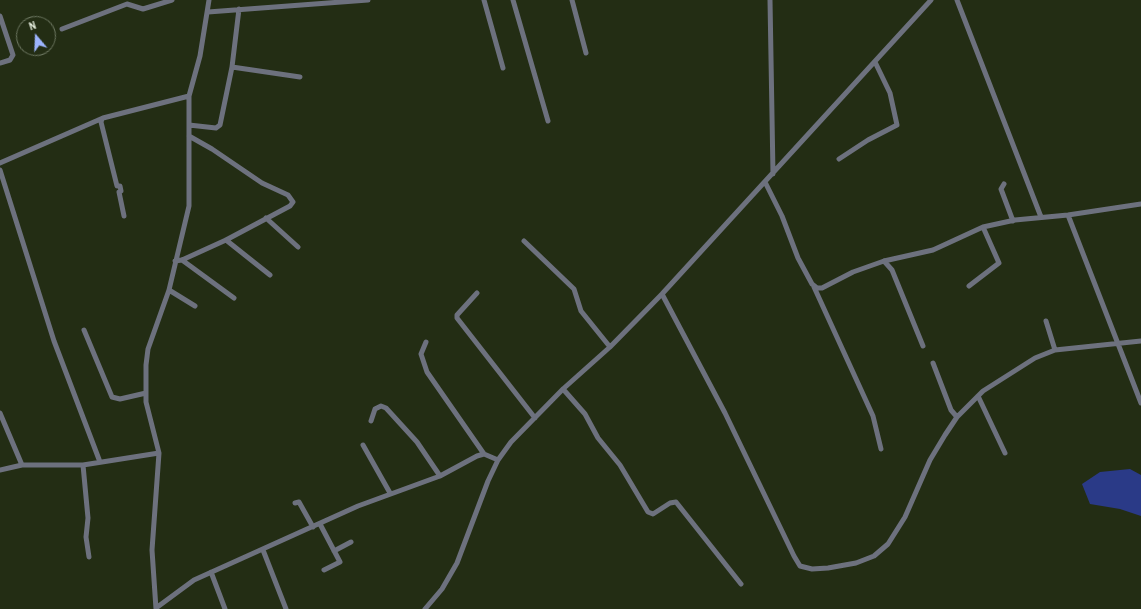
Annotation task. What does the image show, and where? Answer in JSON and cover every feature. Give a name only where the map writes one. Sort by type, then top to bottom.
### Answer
[{"type":"street","points":[[62,29],[127,4],[132,4],[143,9],[172,0]]},
{"type":"street","points":[[156,609],[152,550],[159,453],[146,402],[146,365],[148,349],[169,290],[189,206],[189,96],[200,56],[209,0]]},
{"type":"street","points":[[208,12],[368,0]]},
{"type":"street","points":[[484,0],[503,68]]},
{"type":"street","points":[[513,0],[548,121]]},
{"type":"street","points":[[572,0],[586,53]]},
{"type":"street","points":[[770,0],[773,174]]},
{"type":"street","points":[[425,609],[442,589],[457,563],[476,509],[498,460],[512,442],[562,389],[610,348],[662,294],[931,0]]},
{"type":"street","points":[[957,0],[1041,217]]},
{"type":"street","points":[[189,125],[212,128],[219,127],[232,68],[239,9]]},
{"type":"street","points":[[0,16],[13,55],[10,60],[0,63]]},
{"type":"street","points":[[839,159],[868,140],[897,125],[890,93],[875,62]]},
{"type":"street","points":[[232,68],[300,77]]},
{"type":"street","points":[[0,163],[102,119],[189,96]]},
{"type":"street","points":[[102,119],[101,122],[117,186],[120,186],[121,191],[119,192],[124,216]]},
{"type":"street","points":[[175,261],[182,260],[226,240],[290,206],[293,200],[288,195],[262,183],[212,149],[189,136]]},
{"type":"street","points":[[0,170],[54,341],[100,462]]},
{"type":"street","points":[[765,182],[782,216],[798,258],[814,287],[873,416],[880,449]]},
{"type":"street","points":[[1004,184],[1001,189],[1013,221]]},
{"type":"street","points":[[814,287],[822,288],[853,272],[884,261],[933,250],[983,227],[1013,221],[1068,215],[1141,204]]},
{"type":"street","points":[[1068,215],[1141,403]]},
{"type":"street","points":[[266,218],[298,247]]},
{"type":"street","points":[[970,286],[999,263],[983,227]]},
{"type":"street","points":[[226,240],[270,275]]},
{"type":"street","points":[[524,241],[574,289],[581,310],[610,348]]},
{"type":"street","points":[[182,260],[234,298]]},
{"type":"street","points":[[884,261],[892,270],[923,346]]},
{"type":"street","points":[[169,290],[195,306]]},
{"type":"street","points":[[477,293],[457,315],[457,318],[535,418]]},
{"type":"street","points":[[662,294],[725,413],[800,566],[812,569],[828,568],[856,562],[874,556],[888,544],[905,517],[930,460],[957,417],[978,396],[1035,358],[1055,350],[1117,344],[1141,340]]},
{"type":"street","points":[[1046,321],[1055,350]]},
{"type":"street","points":[[84,330],[112,397],[120,399],[146,393]]},
{"type":"street","points":[[426,342],[421,354],[427,372],[484,454],[498,460]]},
{"type":"street","points":[[933,363],[951,410],[957,417]]},
{"type":"street","points":[[562,389],[585,414],[598,438],[620,465],[648,512],[653,514],[670,503],[676,502],[741,584]]},
{"type":"street","points":[[978,396],[1006,453]]},
{"type":"street","points":[[372,421],[375,409],[381,406],[386,408],[417,442],[440,476]]},
{"type":"street","points":[[0,412],[22,465]]},
{"type":"street","points":[[363,445],[390,493]]},
{"type":"street","points":[[0,470],[22,465],[83,465],[159,453]]},
{"type":"street","points":[[156,609],[187,584],[211,572],[390,493],[440,476],[477,456],[484,454]]},
{"type":"street","points":[[83,465],[88,518],[86,537],[89,557]]},
{"type":"street","points":[[295,503],[299,502],[313,527]]},
{"type":"street","points":[[320,524],[340,562],[324,570]]},
{"type":"street","points":[[334,551],[351,542]]},
{"type":"street","points":[[263,550],[286,609]]},
{"type":"street","points":[[211,572],[225,609]]},
{"type":"water","points":[[1130,469],[1141,475],[1141,516],[1120,509],[1090,504],[1082,484],[1100,472]]}]
